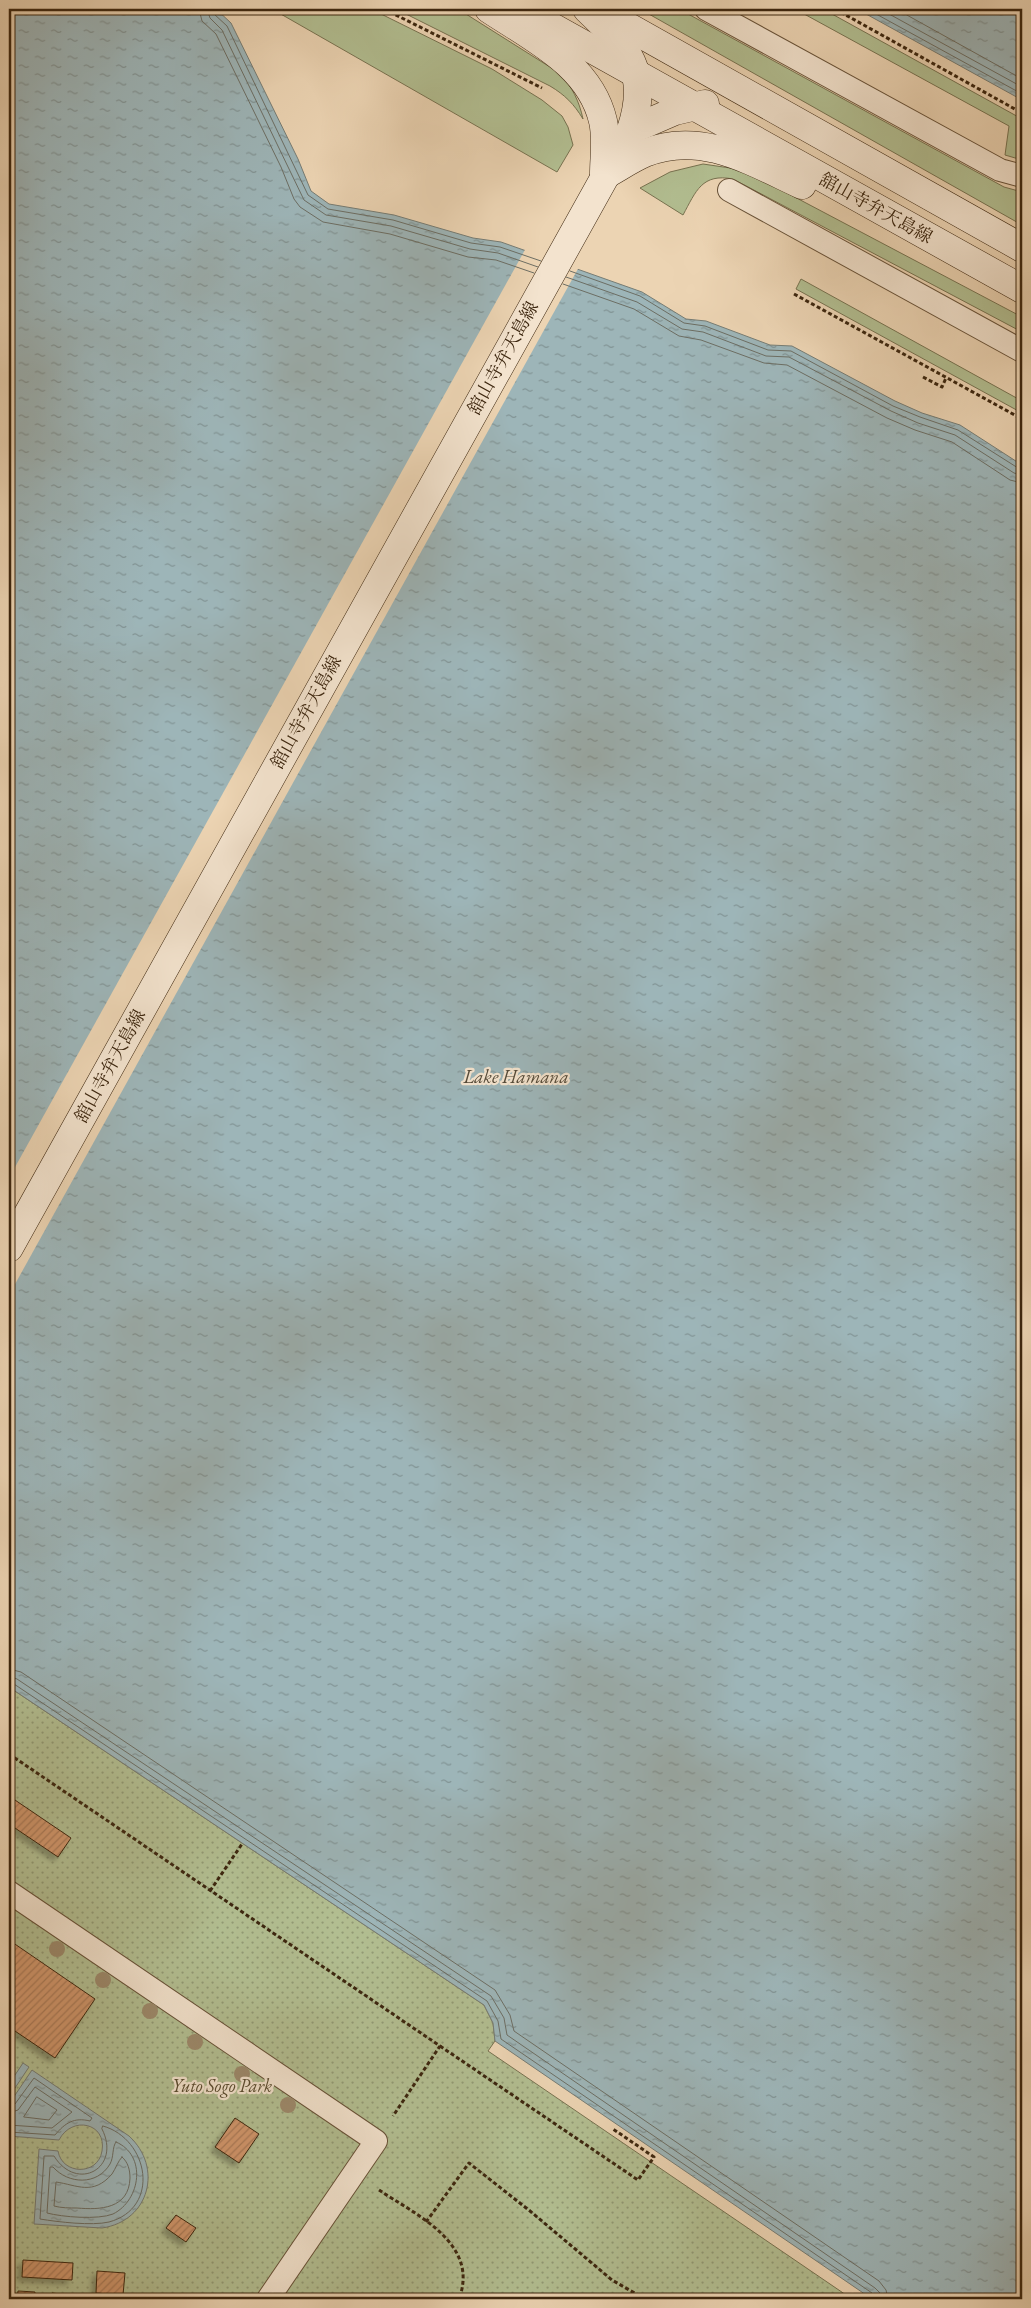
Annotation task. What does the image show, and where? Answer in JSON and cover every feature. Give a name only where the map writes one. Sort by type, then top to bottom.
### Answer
[{"type":"main road","points":[[490,9],[566,61],[582,77],[596,98],[604,122],[604,176],[645,153],[667,146],[689,144],[711,147],[732,153],[1022,289]]},
{"type":"main road","name":"舘山寺弁天島線","points":[[520,9],[1022,289]]},
{"type":"main road","name":"舘山寺弁天島線","points":[[9,1248],[631,130],[637,110],[638,90],[635,74],[627,52],[615,35],[587,9]]},
{"type":"main road","name":"舘山寺弁天島線","points":[[596,9],[769,104],[1022,248]]},
{"type":"main road","points":[[631,130],[652,119],[694,106],[721,102],[769,104]]},
{"type":"lane","points":[[706,9],[1000,170],[1022,176]]},
{"type":"lane","points":[[729,190],[1022,351]]},
{"type":"lane","points":[[9,1892],[376,2141],[268,2299]]},
{"type":"path","points":[[384,9],[547,91]]},
{"type":"path","points":[[836,9],[1022,113]]},
{"type":"path","points":[[794,294],[1022,419]]},
{"type":"path","points":[[923,377],[942,387],[946,378]]},
{"type":"path","points":[[9,1754],[638,2180],[654,2157],[613,2129]]},
{"type":"path","points":[[210,1890],[242,1844]]},
{"type":"path","points":[[376,2141],[440,2046]]},
{"type":"path","points":[[426,2222],[469,2163],[530,2210],[612,2280],[645,2299]]},
{"type":"path","points":[[354,2173],[426,2222],[452,2243],[459,2255],[463,2269],[463,2283],[459,2299]]},
{"type":"green space","points":[[272,9],[371,9],[492,69],[542,100],[562,116],[568,127],[573,145],[557,172]]},
{"type":"green space","points":[[396,9],[458,9],[561,74],[575,95],[583,119],[569,100],[550,86]]},
{"type":"green space","points":[[640,9],[679,9],[1004,187],[1022,192],[1022,225]]},
{"type":"green space","points":[[795,9],[823,9],[1022,119],[1022,160],[1005,155],[1009,126]]},
{"type":"green space","points":[[703,164],[737,169],[753,175],[1022,317],[1022,332],[733,179],[722,178],[707,181],[696,191],[683,215],[640,188],[670,172]]},
{"type":"green space","points":[[801,279],[1022,401],[1022,413],[796,289]]},
{"type":"green space","name":"Yuto Sogo Park","points":[[9,1687],[484,2005],[493,2023],[495,2041],[488,2051],[852,2299],[9,2299]]},
{"type":"water","name":"Lake Hamana","points":[[9,9],[216,9],[231,23],[298,159],[311,191],[329,204],[394,215],[473,238],[501,242],[642,292],[686,319],[706,321],[770,345],[792,346],[895,401],[922,413],[960,425],[1022,465],[1022,2299],[872,2299],[495,2041],[493,2023],[484,2005],[9,1687]]},
{"type":"water","points":[[857,9],[1022,9],[1022,100]]},
{"type":"water","points":[[23,2063],[29,2067],[9,2097],[9,2084]]},
{"type":"water","points":[[32,2070],[129,2136],[140,2149],[146,2162],[148,2177],[146,2191],[141,2204],[131,2215],[118,2223],[102,2228],[34,2224],[39,2149],[58,2151],[66,2165],[80,2169],[94,2165],[99,2159],[102,2151],[102,2141],[94,2129],[80,2125],[72,2127],[65,2132],[59,2140],[9,2136],[9,2104]]},
{"type":"pier","points":[[526,248],[579,267],[9,1295],[9,1178]]},
{"type":"building","points":[[12,1798],[71,1838],[58,1857],[9,1824],[9,1803]]},
{"type":"building","points":[[9,1940],[95,1999],[55,2058],[9,2027]]},
{"type":"building","points":[[235,2118],[259,2134],[239,2163],[215,2147]]},
{"type":"building","points":[[176,2215],[196,2228],[186,2242],[166,2228]]},
{"type":"building","points":[[23,2260],[73,2263],[72,2280],[22,2277]]},
{"type":"building","points":[[97,2271],[125,2273],[123,2295],[96,2293]]},
{"type":"building","points":[[18,2291],[35,2292],[34,2299],[17,2299]]},
{"type":"building","points":[[52,2293],[69,2295],[69,2299],[52,2299]]},
{"type":"building","points":[[96,2295],[113,2297],[113,2299],[96,2299]]}]
